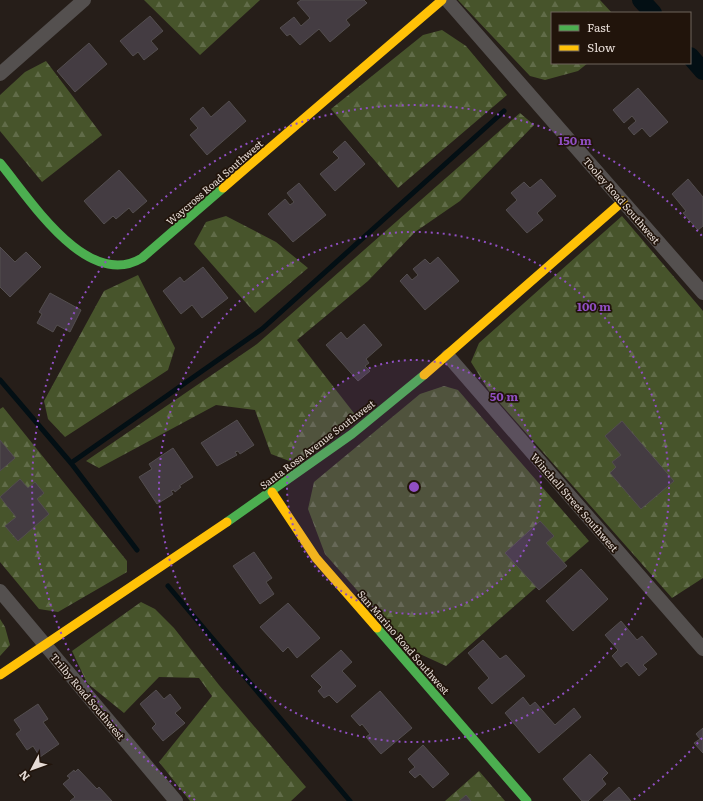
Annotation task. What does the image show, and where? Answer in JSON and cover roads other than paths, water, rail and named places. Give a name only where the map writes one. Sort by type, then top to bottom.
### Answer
[{"type":"street","points":[[0,74],[84,0]]},
{"type":"street","name":"Waycross Road Southwest","points":[[0,163],[73,249],[100,263],[122,264],[135,261],[166,238],[442,0]]},
{"type":"street","name":"Tooley Road Southwest","points":[[447,0],[703,293]]},
{"type":"street","name":"Santa Rosa Avenue Southwest","points":[[0,675],[272,492],[352,434],[448,356],[623,201]]},
{"type":"street","name":"Winchell Street Southwest","points":[[448,356],[703,649]]},
{"type":"street","name":"San Marino Road Southwest","points":[[272,492],[316,558],[527,801]]},
{"type":"street","name":"Trilby Road Southwest","points":[[0,591],[176,801]]},
{"type":"waterway","points":[[641,0],[652,12]]},
{"type":"waterway","points":[[691,57],[703,71]]},
{"type":"waterway","points":[[71,463],[262,329],[504,111]]},
{"type":"waterway","points":[[0,380],[71,463],[137,550]]},
{"type":"waterway","points":[[168,586],[350,801]]}]
